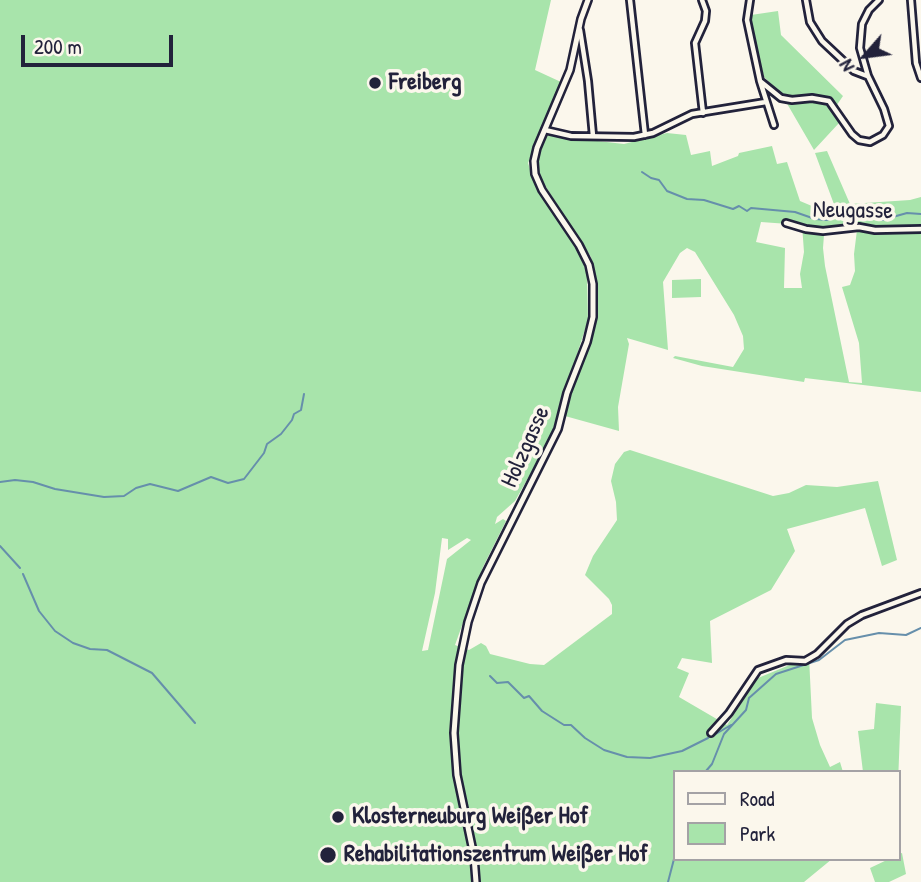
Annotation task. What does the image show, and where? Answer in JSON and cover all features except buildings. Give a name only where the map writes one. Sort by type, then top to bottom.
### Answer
[{"type":"street","name":"Holzgasse","points":[[476,882],[474,856],[457,775],[455,744],[459,665],[468,622],[481,583],[558,429],[567,393],[587,342],[593,317],[590,265],[542,190],[535,174],[535,154],[573,62],[579,27],[588,0]]},
{"type":"street","points":[[630,0],[645,135]]},
{"type":"street","points":[[702,0],[706,11],[705,21],[695,43],[703,113]]},
{"type":"street","points":[[750,0],[747,20],[760,81],[774,125]]},
{"type":"street","points":[[806,0],[810,22],[822,41],[854,71],[868,76]]},
{"type":"street","points":[[760,81],[781,98],[829,101],[859,140],[870,142],[883,135],[889,125],[868,76],[860,48],[862,24],[869,10],[879,0]]},
{"type":"street","points":[[911,0],[915,64],[921,78]]},
{"type":"street","points":[[579,27],[593,136]]},
{"type":"street","points":[[573,62],[585,62]]},
{"type":"street","points":[[545,130],[565,136],[645,135],[659,131],[684,117],[766,102]]},
{"type":"street","name":"Neugasse","points":[[786,223],[823,231],[859,227],[875,230],[921,229]]},
{"type":"street","points":[[712,733],[758,670],[786,660],[805,661],[817,654],[847,624],[921,593]]},
{"type":"street","points":[[901,600],[905,606]]},
{"type":"green space","points":[[0,0],[551,0],[535,70],[561,82],[528,163],[535,184],[581,256],[587,274],[588,320],[550,439],[515,501],[497,517],[495,524],[503,519],[506,521],[483,567],[455,645],[469,650],[481,643],[490,654],[544,665],[612,614],[609,599],[585,575],[593,556],[617,520],[611,481],[615,464],[624,452],[630,450],[773,496],[789,493],[806,485],[837,487],[878,481],[897,560],[882,566],[865,508],[787,529],[795,551],[771,590],[710,621],[712,663],[682,658],[677,668],[689,673],[679,697],[727,725],[758,678],[809,657],[812,718],[830,767],[840,762],[842,770],[673,770],[673,861],[830,861],[804,882],[0,882]],"holes":[[[442,538],[448,539],[448,550],[467,538],[471,540],[447,559],[428,650],[422,651],[435,593]]]},
{"type":"green space","points":[[778,11],[781,35],[843,96],[832,112],[839,123],[814,150],[782,95],[764,77],[751,15]]},
{"type":"green space","points":[[667,133],[686,135],[691,155],[710,151],[712,166],[738,156],[739,153],[772,146],[777,164],[787,162],[800,201],[819,209],[835,207],[815,153],[827,151],[850,204],[921,197],[921,392],[805,378],[804,382],[702,366],[673,358],[675,356],[733,367],[744,349],[743,336],[734,315],[695,252],[687,248],[680,253],[663,282],[668,350],[627,338],[629,344],[618,407],[619,431],[565,416],[573,381],[593,332],[595,314],[598,314],[591,257],[537,173],[538,151],[545,135],[624,144]],"holes":[[[761,222],[802,225],[802,288],[784,288],[785,248],[756,242]],[[857,230],[855,271],[850,285],[842,287],[859,343],[862,383],[849,382],[823,248],[824,235]]]},
{"type":"green space","points":[[701,279],[701,297],[672,298],[672,280]]},
{"type":"green space","points":[[876,703],[901,706],[899,770],[863,770],[858,731],[874,729]]},
{"type":"green space","points":[[900,854],[906,874],[889,882],[875,882],[870,868],[885,861],[900,861]]},
{"type":"waterway","points":[[642,172],[659,180],[667,191],[687,199],[704,200],[733,209],[739,206],[747,211],[751,208],[795,212],[827,220],[838,216],[871,216],[882,220],[907,213],[921,214]]},
{"type":"waterway","points":[[0,482],[33,482],[55,489],[104,497],[124,496],[136,488],[150,484],[178,491],[211,477],[228,483],[244,479],[264,453],[267,444],[281,434],[294,414],[301,410],[304,394]]},
{"type":"waterway","points":[[0,546],[20,568]]},
{"type":"waterway","points":[[23,574],[39,611],[55,631],[73,643],[90,649],[107,650],[152,673],[195,723]]},
{"type":"waterway","points":[[707,770],[724,734],[746,710],[749,698],[776,674],[819,660],[845,640],[879,633],[906,635],[921,628]]},
{"type":"waterway","points":[[490,676],[497,683],[508,682],[524,698],[529,696],[542,711],[564,725],[571,725],[604,750],[627,757],[650,758],[682,751],[708,738]]},
{"type":"waterway","points":[[714,735],[731,725]]},
{"type":"waterway","points":[[668,882],[673,861]]},
{"type":"place","name":"Freiberg","points":[[375,83]]},
{"type":"place","name":"Klosterneuburg Weißer Hof","points":[[338,817]]},
{"type":"place","name":"Rehabilitationszentrum Weißer Hof","points":[[328,855]]}]
